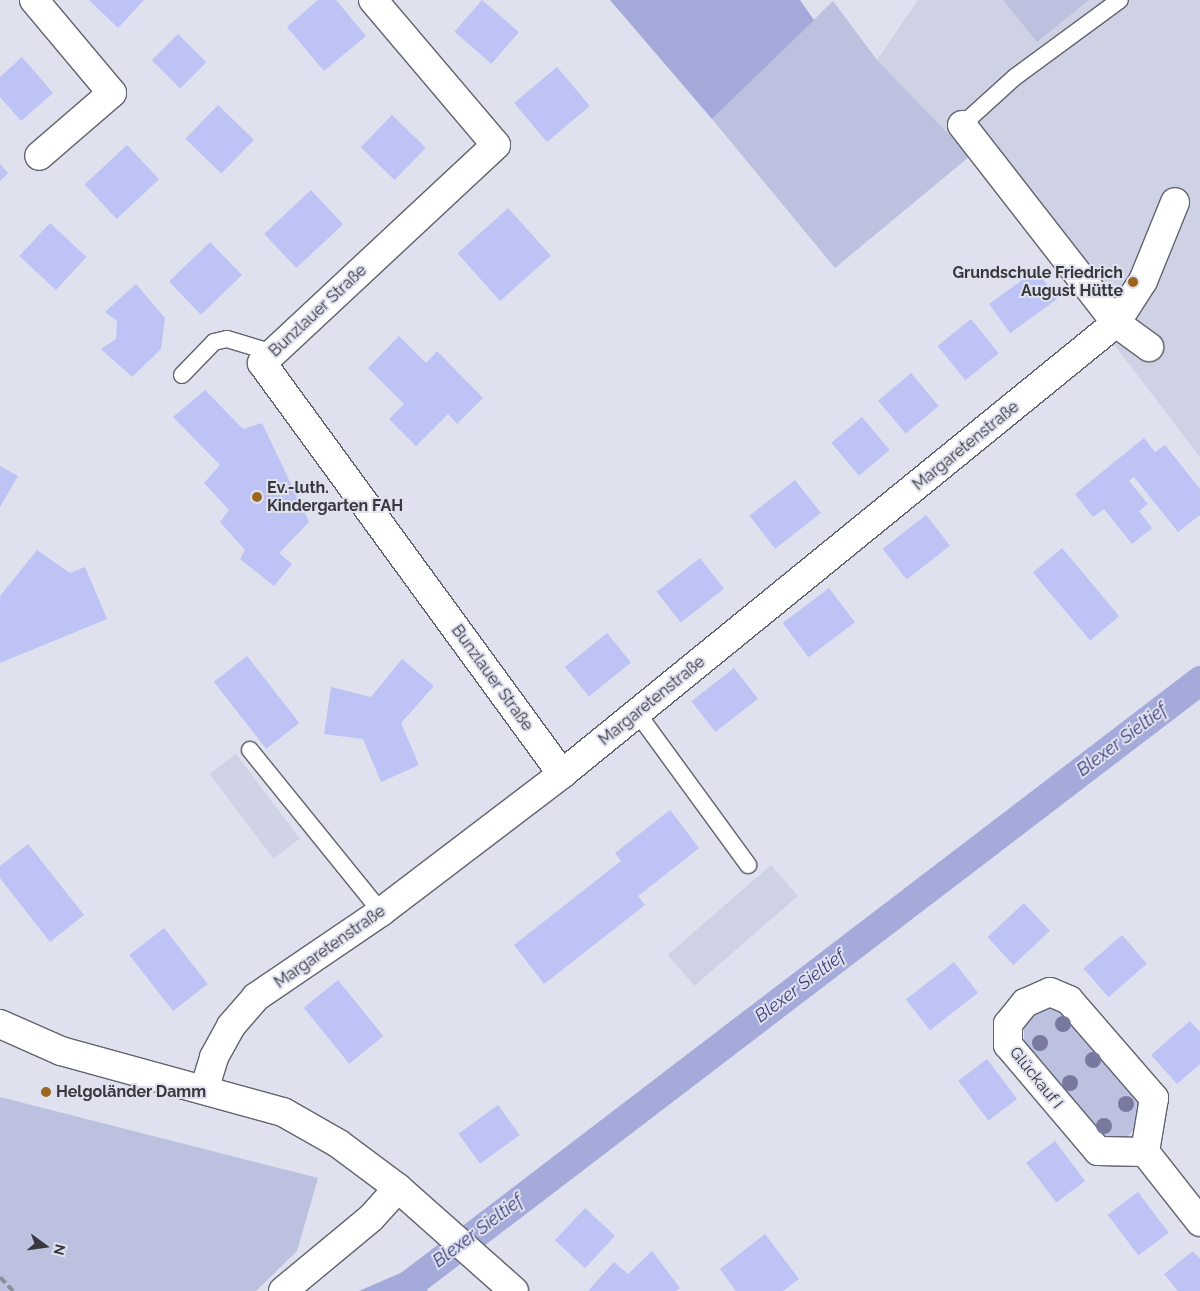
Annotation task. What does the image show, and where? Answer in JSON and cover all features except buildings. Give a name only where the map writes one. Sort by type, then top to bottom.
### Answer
[{"type":"street","points":[[34,0],[112,93],[39,156]]},
{"type":"street","name":"Bunzlauer Straße","points":[[373,0],[496,146],[262,363],[562,774]]},
{"type":"street","points":[[962,125],[1116,323],[1149,347]]},
{"type":"street","name":"Margaretenstraße","points":[[205,1087],[214,1056],[231,1026],[256,997],[381,912],[562,774],[1116,323],[1143,281],[1175,202]]},
{"type":"street","name":"Glückauf I","points":[[1050,992],[1069,1000],[1154,1098],[1145,1152],[1098,1151],[1008,1045],[1008,1024],[1026,1003],[1050,992]]},
{"type":"street","points":[[0,1024],[62,1051],[205,1087],[284,1112],[340,1144],[398,1188],[514,1291]]},
{"type":"street","points":[[1145,1152],[1200,1222]]},
{"type":"street","points":[[283,1291],[371,1218],[398,1188]]},
{"type":"lane","points":[[962,125],[1015,78],[1120,0]]},
{"type":"lane","points":[[182,375],[214,342],[227,339],[274,352]]},
{"type":"lane","points":[[638,714],[748,865]]},
{"type":"lane","points":[[250,750],[381,912]]},
{"type":"shaded area","points":[[610,0],[800,0],[814,20],[712,119]]},
{"type":"shaded area","name":"Grundschule Friedrich August Hütte","points":[[918,0],[1200,0],[1200,457],[970,156],[877,60]]},
{"type":"shaded area","points":[[1003,0],[1089,0],[1037,42]]},
{"type":"shaded area","points":[[833,1],[877,60],[970,156],[835,268],[712,119]]},
{"type":"shaded area","points":[[236,754],[300,839],[273,859],[210,774]]},
{"type":"shaded area","points":[[771,865],[798,896],[695,986],[668,955]]},
{"type":"shaded area","points":[[1049,1007],[1063,1012],[1144,1110],[1138,1127],[1123,1140],[1106,1140],[1024,1044],[1024,1022],[1032,1011]]},
{"type":"shaded area","points":[[0,1097],[318,1178],[297,1251],[256,1291],[0,1291]]},
{"type":"shaded area","points":[[405,1271],[428,1291],[359,1291]]},
{"type":"waterway","name":"Blexer Sieltief","points":[[400,1291],[1200,680]]},
{"type":"railway","points":[[0,1277],[13,1291]]},
{"type":"place","name":"Grundschule Friedrich August Hütte","points":[[1133,282]]},
{"type":"place","name":"Ev.-luth. Kindergarten FAH","points":[[257,497]]},
{"type":"place","name":"Helgoländer Damm","points":[[46,1092]]}]
